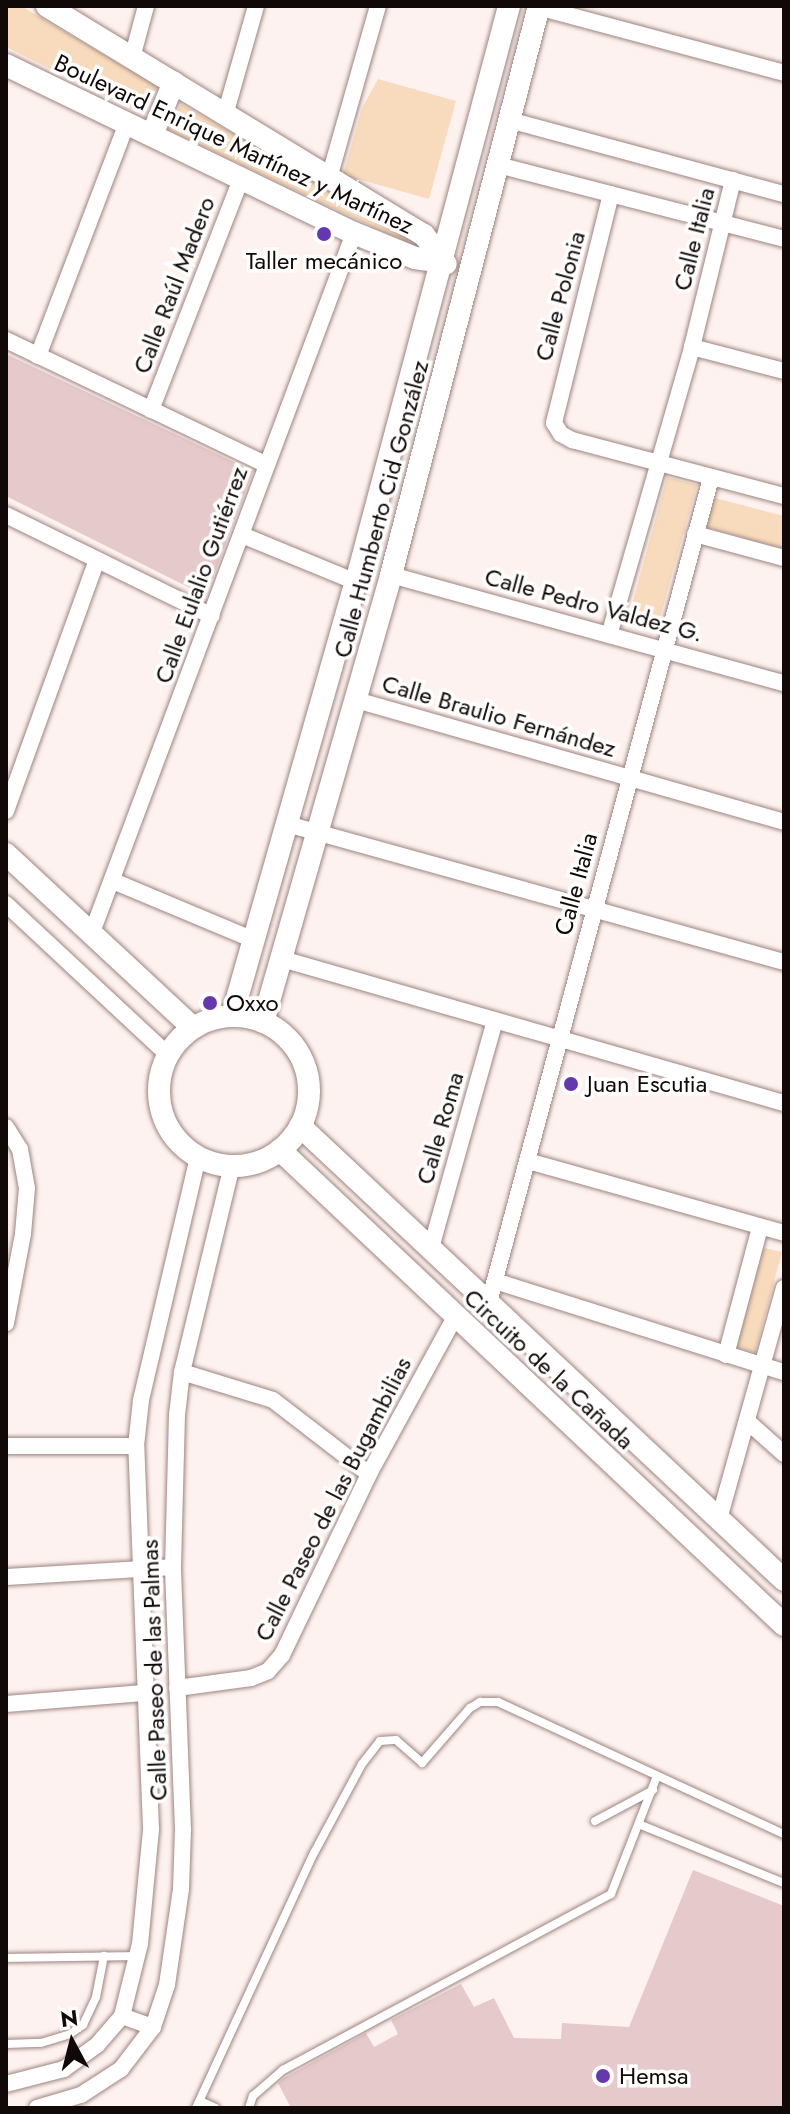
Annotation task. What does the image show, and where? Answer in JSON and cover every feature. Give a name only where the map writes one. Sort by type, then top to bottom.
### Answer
[{"type":"street","name":"Boulevard Enrique Martínez y Martínez","points":[[47,6],[424,235],[437,248],[442,262]]},
{"type":"street","points":[[132,58],[146,6]]},
{"type":"street","points":[[225,115],[256,6]]},
{"type":"street","points":[[329,178],[378,6]]},
{"type":"street","name":"Calle Humberto Cid González","points":[[232,1016],[356,582],[509,6]]},
{"type":"street","points":[[539,6],[784,73]]},
{"type":"street","name":"Calle Humberto Cid González","points":[[263,1022],[419,472],[539,6]]},
{"type":"street","name":"Boulevard Enrique Martínez y Martínez","points":[[8,71],[127,123],[354,233],[415,258],[442,262],[469,281]]},
{"type":"street","points":[[152,135],[174,82]]},
{"type":"street","points":[[509,120],[784,194]]},
{"type":"street","points":[[38,356],[127,123]]},
{"type":"street","points":[[498,165],[784,239]]},
{"type":"street","name":"Calle Raúl Madero","points":[[151,410],[242,177]]},
{"type":"street","name":"Calle Italia","points":[[610,632],[692,347],[733,180]]},
{"type":"street","name":"Calle Polonia","points":[[611,194],[554,423],[561,434],[572,440],[657,464]]},
{"type":"street","name":"Calle Eulalio Gutiérrez","points":[[91,935],[354,233]]},
{"type":"street","points":[[6,340],[267,465]]},
{"type":"street","points":[[692,347],[784,371]]},
{"type":"street","points":[[387,462],[419,472]]},
{"type":"street","points":[[657,464],[784,496]]},
{"type":"street","name":"Calle Italia","points":[[492,1291],[711,478]]},
{"type":"street","points":[[6,515],[212,616]]},
{"type":"street","points":[[695,534],[784,558]]},
{"type":"street","points":[[242,535],[356,582]]},
{"type":"street","points":[[6,811],[97,560]]},
{"type":"street","name":"Calle Pedro Valdez G.","points":[[391,575],[610,632],[784,683]]},
{"type":"street","name":"Calle Braulio Fernández","points":[[356,700],[784,822]]},
{"type":"street","points":[[287,824],[784,962]]},
{"type":"street","points":[[6,854],[193,1028]]},
{"type":"street","points":[[113,881],[254,940]]},
{"type":"street","points":[[6,904],[168,1055]]},
{"type":"street","points":[[282,959],[784,1103]]},
{"type":"street","points":[[232,1016],[263,1022],[284,1035],[300,1055],[308,1078],[308,1103],[300,1126],[280,1150],[250,1165],[232,1166],[198,1157],[172,1133],[159,1101],[160,1078],[168,1055],[193,1028],[212,1019],[232,1016]]},
{"type":"street","name":"Calle Roma","points":[[431,1248],[495,1021]]},
{"type":"street","name":"Circuito de la Cañada","points":[[300,1126],[431,1248],[492,1291],[784,1580]]},
{"type":"street","points":[[6,1127],[20,1149],[27,1188],[23,1234],[6,1323]]},
{"type":"street","name":"Circuito de la Cañada","points":[[280,1150],[784,1625]]},
{"type":"street","name":"Calle Paseo de las Palmas","points":[[6,2084],[64,2069],[83,2058],[122,2016],[137,1956],[151,1829],[136,1446],[141,1400],[198,1157]]},
{"type":"street","points":[[528,1161],[784,1233]]},
{"type":"street","name":"Calle Paseo de las Palmas","points":[[46,2107],[81,2095],[121,2069],[153,2027],[167,1985],[181,1889],[183,1830],[173,1567],[173,1457],[182,1372],[232,1166]]},
{"type":"street","points":[[726,1355],[760,1227]]},
{"type":"street","points":[[719,1519],[784,1288]]},
{"type":"street","points":[[492,1291],[784,1372]]},
{"type":"street","name":"Calle Paseo de las Bugambilias","points":[[177,1688],[236,1682],[268,1671],[282,1655],[369,1474],[455,1317]]},
{"type":"street","points":[[182,1372],[273,1400],[369,1474]]},
{"type":"street","points":[[747,1421],[784,1454]]},
{"type":"street","points":[[6,1446],[136,1446]]},
{"type":"street","points":[[6,1577],[173,1567]]},
{"type":"street","points":[[6,1704],[144,1693]]},
{"type":"street","points":[[122,2016],[153,2027]]},
{"type":"lane","points":[[216,2108],[198,2104],[314,1853],[375,1744],[396,1740],[422,1763],[470,1708],[488,1701],[514,1707],[784,1834]]},
{"type":"lane","points":[[249,2108],[253,2096],[283,2070],[611,1894],[641,1825],[657,1776]]},
{"type":"lane","points":[[595,1821],[653,1790]]},
{"type":"lane","points":[[641,1825],[784,1883]]},
{"type":"lane","points":[[6,2044],[41,2043],[70,2034],[83,2025],[90,2015],[104,1956]]},
{"type":"lane","points":[[6,1958],[137,1956]]},
{"type":"shaded area","points":[[6,6],[21,6],[157,86],[144,115],[6,47]]},
{"type":"shaded area","points":[[378,79],[456,101],[429,199],[343,175],[362,108]]},
{"type":"shaded area","points":[[181,104],[412,234],[407,243],[168,130]]},
{"type":"shaded area","points":[[667,477],[697,485],[659,622],[630,612]]},
{"type":"shaded area","points":[[715,498],[784,516],[784,549],[705,527]]},
{"type":"shaded area","points":[[764,1248],[782,1252],[755,1353],[737,1347]]},
{"type":"building","points":[[6,354],[253,471],[206,596],[6,496]]},
{"type":"building","points":[[693,1870],[784,1906],[784,2108],[291,2108],[278,2083],[284,2078],[366,2033],[374,2047],[398,2034],[391,2020],[461,1984],[474,2007],[494,1998],[514,2038],[561,2039],[562,2023],[629,2027]]},
{"type":"place","name":"Taller mecánico","points":[[324,234]]},
{"type":"place","name":"Oxxo","points":[[210,1003]]},
{"type":"place","name":"Juan Escutia","points":[[571,1084]]},
{"type":"place","name":"Hemsa","points":[[603,2076]]}]
